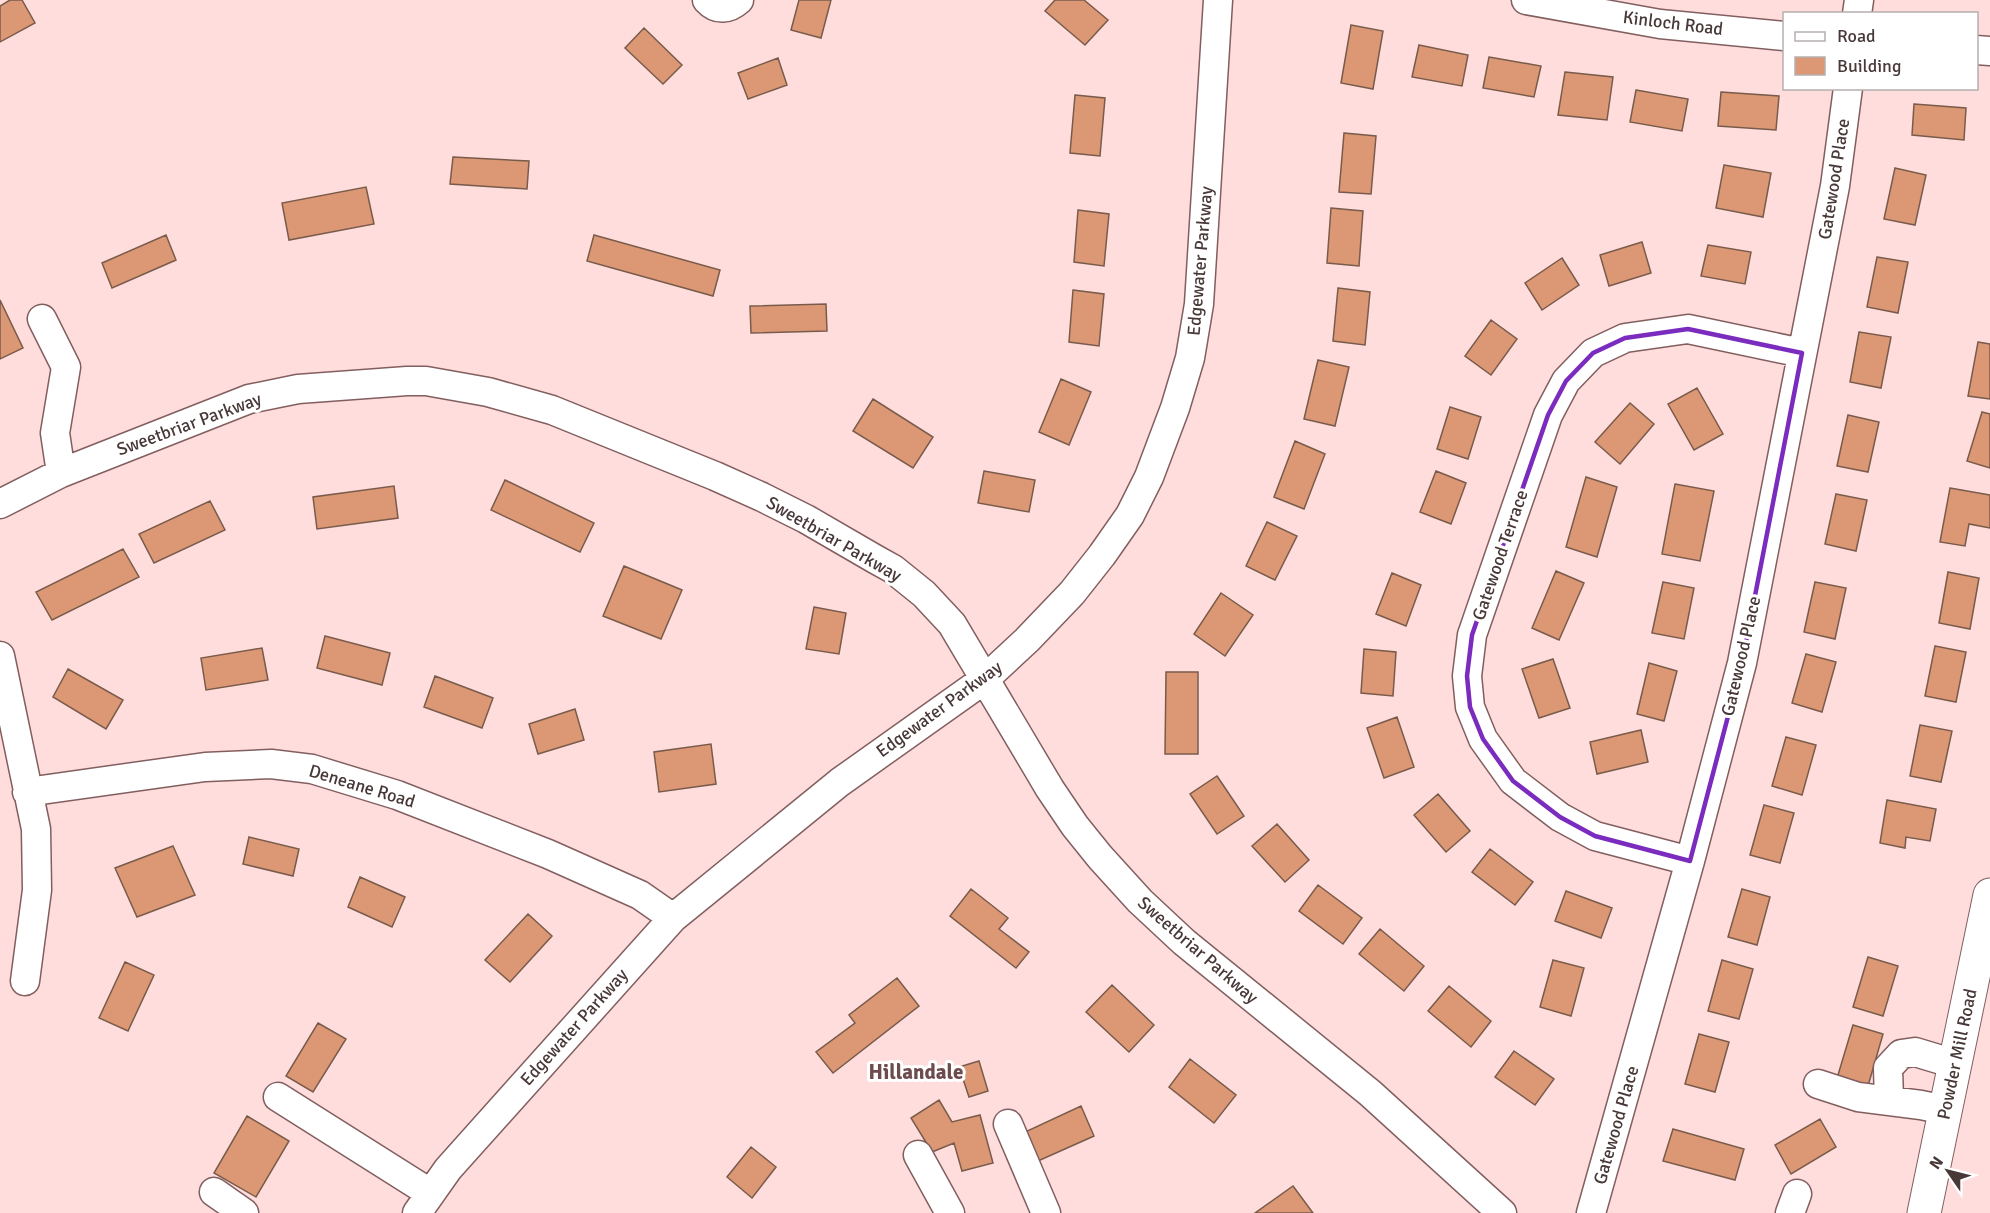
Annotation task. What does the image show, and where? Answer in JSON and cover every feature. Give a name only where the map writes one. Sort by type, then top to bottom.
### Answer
[{"type":"main road","name":"Powder Mill Road","points":[[1924,1213],[1990,895]]},
{"type":"street","points":[[707,0],[717,7],[725,8],[739,0]]},
{"type":"street","name":"Edgewater Parkway","points":[[423,1203],[470,1144],[673,918],[840,782],[985,679],[1072,593],[1130,516],[1149,477],[1175,408],[1190,358],[1199,304],[1218,0]]},
{"type":"street","name":"Kinloch Road","points":[[1526,0],[1660,24],[1783,36]]},
{"type":"street","name":"Gatewood Place","points":[[1591,1213],[1690,861],[1742,663],[1835,186],[1848,90]]},
{"type":"street","points":[[42,319],[66,367],[55,433],[61,473]]},
{"type":"street","name":"Gatewood Terrace","points":[[1690,861],[1595,836],[1560,817],[1513,782],[1483,739],[1470,707],[1467,676],[1472,635],[1548,415],[1566,381],[1593,353],[1625,338],[1688,329],[1802,353]]},
{"type":"street","name":"Sweetbriar Parkway","points":[[0,504],[61,473],[249,399],[274,393],[339,385],[406,381],[426,381],[488,392],[552,410],[715,476],[806,519],[866,553],[900,575],[931,601],[952,624],[1050,789],[1075,826],[1140,902],[1184,942],[1370,1093],[1502,1213]]},
{"type":"street","points":[[0,656],[36,829],[37,890],[25,981]]},
{"type":"street","name":"Deneane Road","points":[[27,792],[205,767],[270,764],[312,769],[398,795],[548,854],[640,895],[673,918]]},
{"type":"street","points":[[1889,1100],[1888,1068],[1901,1054],[1916,1052],[1955,1064]]},
{"type":"street","points":[[1818,1084],[1857,1097],[1945,1110]]},
{"type":"street","points":[[278,1097],[423,1203]]},
{"type":"street","points":[[1008,1124],[1047,1213]]},
{"type":"street","points":[[918,1155],[950,1213]]},
{"type":"street","points":[[214,1192],[244,1213]]},
{"type":"highlighted area","points":[[1688,329],[1802,353],[1742,663],[1690,861],[1595,836],[1560,817],[1513,781],[1483,739],[1470,707],[1467,676],[1472,635],[1548,415],[1566,381],[1593,353],[1625,338]]},
{"type":"building","points":[[10,0],[22,0],[35,23],[0,42],[0,6]]},
{"type":"building","points":[[799,0],[831,0],[821,38],[791,30]]},
{"type":"building","points":[[1055,0],[1084,0],[1108,20],[1085,45],[1045,11]]},
{"type":"building","points":[[1351,25],[1383,31],[1373,89],[1341,83]]},
{"type":"building","points":[[644,28],[682,65],[663,84],[625,48]]},
{"type":"building","points":[[1419,45],[1468,55],[1462,86],[1412,77]]},
{"type":"building","points":[[1489,57],[1541,66],[1534,97],[1483,88]]},
{"type":"building","points":[[778,58],[787,85],[748,99],[738,73]]},
{"type":"building","points":[[1565,72],[1613,77],[1607,120],[1558,115]]},
{"type":"building","points":[[1636,90],[1688,99],[1682,131],[1630,122]]},
{"type":"building","points":[[1721,92],[1779,96],[1776,130],[1718,126]]},
{"type":"building","points":[[1075,95],[1105,98],[1100,156],[1070,153]]},
{"type":"building","points":[[1914,104],[1966,108],[1964,140],[1912,135]]},
{"type":"building","points":[[1344,133],[1376,136],[1371,194],[1339,192]]},
{"type":"building","points":[[453,157],[529,161],[527,189],[450,184]]},
{"type":"building","points":[[1724,165],[1771,173],[1763,217],[1716,208]]},
{"type":"building","points":[[1895,168],[1926,175],[1915,225],[1884,219]]},
{"type":"building","points":[[366,187],[374,224],[289,240],[282,203]]},
{"type":"building","points":[[1331,208],[1363,211],[1359,266],[1327,263]]},
{"type":"building","points":[[1078,210],[1109,214],[1104,266],[1074,262]]},
{"type":"building","points":[[166,235],[176,260],[112,288],[102,263]]},
{"type":"building","points":[[594,235],[720,270],[713,296],[587,261]]},
{"type":"building","points":[[1642,242],[1651,273],[1609,286],[1600,255]]},
{"type":"building","points":[[1708,245],[1751,252],[1745,284],[1701,276]]},
{"type":"building","points":[[1877,257],[1908,262],[1898,313],[1867,307]]},
{"type":"building","points":[[1562,258],[1579,285],[1542,310],[1525,283]]},
{"type":"building","points":[[1338,288],[1370,292],[1365,345],[1333,341]]},
{"type":"building","points":[[1073,290],[1104,294],[1099,346],[1069,342]]},
{"type":"building","points":[[0,300],[23,348],[0,359]]},
{"type":"building","points":[[826,304],[827,331],[751,333],[750,306]]},
{"type":"building","points":[[1491,320],[1517,339],[1491,375],[1465,356]]},
{"type":"building","points":[[1859,332],[1891,337],[1881,388],[1850,382]]},
{"type":"building","points":[[1978,342],[1990,344],[1990,399],[1968,396]]},
{"type":"building","points":[[1318,360],[1349,367],[1335,426],[1304,419]]},
{"type":"building","points":[[1061,379],[1091,392],[1069,445],[1039,432]]},
{"type":"building","points":[[1697,388],[1723,434],[1694,450],[1668,404]]},
{"type":"building","points":[[873,399],[933,437],[913,468],[853,431]]},
{"type":"building","points":[[1630,403],[1654,424],[1620,464],[1595,442]]},
{"type":"building","points":[[1450,407],[1481,417],[1468,459],[1437,449]]},
{"type":"building","points":[[1982,412],[1990,414],[1990,468],[1967,461]]},
{"type":"building","points":[[1848,415],[1879,422],[1868,472],[1837,466]]},
{"type":"building","points":[[1295,441],[1325,454],[1304,509],[1274,497]]},
{"type":"building","points":[[984,471],[1035,480],[1029,512],[978,503]]},
{"type":"building","points":[[1436,471],[1466,483],[1451,524],[1420,512]]},
{"type":"building","points":[[1586,477],[1617,487],[1597,557],[1566,547]]},
{"type":"building","points":[[505,480],[594,523],[580,552],[491,510]]},
{"type":"building","points":[[1675,484],[1714,491],[1700,561],[1662,554]]},
{"type":"building","points":[[394,486],[398,518],[317,529],[313,497]]},
{"type":"building","points":[[1950,488],[1990,495],[1990,528],[1969,524],[1965,546],[1940,542]]},
{"type":"building","points":[[1836,494],[1867,500],[1856,551],[1825,544]]},
{"type":"building","points":[[210,501],[225,530],[154,563],[139,534]]},
{"type":"building","points":[[1267,522],[1297,536],[1275,580],[1246,566]]},
{"type":"building","points":[[123,549],[139,577],[52,620],[36,592]]},
{"type":"building","points":[[624,566],[682,590],[661,639],[603,616]]},
{"type":"building","points":[[1556,571],[1584,583],[1559,640],[1532,628]]},
{"type":"building","points":[[1948,572],[1979,578],[1970,629],[1939,623]]},
{"type":"building","points":[[1392,573],[1421,585],[1406,626],[1376,614]]},
{"type":"building","points":[[1663,582],[1694,588],[1684,639],[1652,633]]},
{"type":"building","points":[[1815,582],[1846,588],[1835,639],[1804,632]]},
{"type":"building","points":[[1221,593],[1253,615],[1225,656],[1194,634]]},
{"type":"building","points":[[814,607],[846,613],[839,654],[806,649]]},
{"type":"building","points":[[325,636],[390,653],[382,685],[317,668]]},
{"type":"building","points":[[1935,646],[1966,652],[1956,702],[1925,696]]},
{"type":"building","points":[[262,648],[268,680],[206,690],[201,658]]},
{"type":"building","points":[[1364,649],[1396,652],[1393,696],[1361,693]]},
{"type":"building","points":[[1806,654],[1836,662],[1822,712],[1792,703]]},
{"type":"building","points":[[1553,659],[1570,708],[1539,718],[1522,669]]},
{"type":"building","points":[[1649,663],[1677,671],[1664,721],[1637,714]]},
{"type":"building","points":[[68,669],[123,700],[106,729],[53,697]]},
{"type":"building","points":[[1166,672],[1198,672],[1198,754],[1165,754]]},
{"type":"building","points":[[435,676],[493,698],[482,728],[424,707]]},
{"type":"building","points":[[575,709],[584,740],[538,754],[529,724]]},
{"type":"building","points":[[1397,717],[1414,767],[1384,778],[1367,728]]},
{"type":"building","points":[[1920,725],[1952,731],[1941,782],[1910,776]]},
{"type":"building","points":[[1641,730],[1648,762],[1597,774],[1590,742]]},
{"type":"building","points":[[1786,737],[1816,745],[1802,795],[1772,786]]},
{"type":"building","points":[[711,744],[716,784],[659,792],[654,752]]},
{"type":"building","points":[[1217,776],[1244,816],[1217,834],[1190,794]]},
{"type":"building","points":[[1438,794],[1470,831],[1446,852],[1414,815]]},
{"type":"building","points":[[1887,800],[1936,809],[1930,841],[1906,837],[1905,848],[1880,843]]},
{"type":"building","points":[[1764,805],[1794,813],[1780,863],[1750,855]]},
{"type":"building","points":[[1277,824],[1309,860],[1285,882],[1252,846]]},
{"type":"building","points":[[249,837],[299,849],[293,876],[243,864]]},
{"type":"building","points":[[173,846],[195,895],[137,917],[115,868]]},
{"type":"building","points":[[1490,849],[1533,882],[1515,905],[1472,872]]},
{"type":"building","points":[[360,877],[405,897],[392,927],[348,907]]},
{"type":"building","points":[[1318,885],[1362,918],[1343,944],[1299,911]]},
{"type":"building","points":[[971,889],[1008,918],[999,929],[1029,952],[1016,968],[950,916]]},
{"type":"building","points":[[1742,889],[1770,897],[1757,945],[1728,937]]},
{"type":"building","points":[[1566,891],[1612,908],[1601,938],[1555,921]]},
{"type":"building","points":[[528,914],[552,936],[510,982],[485,960]]},
{"type":"building","points":[[1380,929],[1424,966],[1404,991],[1359,954]]},
{"type":"building","points":[[1868,957],[1898,966],[1883,1016],[1853,1007]]},
{"type":"building","points":[[1553,960],[1584,968],[1571,1016],[1540,1007]]},
{"type":"building","points":[[1722,960],[1753,969],[1739,1019],[1708,1011]]},
{"type":"building","points":[[125,962],[154,975],[128,1031],[99,1018]]},
{"type":"building","points":[[897,978],[919,1006],[833,1073],[816,1052],[855,1023],[849,1015]]},
{"type":"building","points":[[1112,985],[1154,1025],[1129,1052],[1086,1012]]},
{"type":"building","points":[[1449,986],[1491,1021],[1471,1047],[1428,1011]]},
{"type":"building","points":[[318,1023],[346,1039],[313,1092],[286,1076]]},
{"type":"building","points":[[1853,1025],[1883,1034],[1866,1093],[1835,1085]]},
{"type":"building","points":[[1699,1034],[1729,1042],[1715,1092],[1685,1084]]},
{"type":"building","points":[[1514,1051],[1554,1079],[1535,1105],[1495,1077]]},
{"type":"building","points":[[1190,1059],[1236,1095],[1214,1123],[1169,1087]]},
{"type":"building","points":[[979,1061],[988,1091],[969,1097],[959,1067]]},
{"type":"building","points":[[939,1100],[952,1122],[980,1115],[993,1163],[962,1171],[954,1143],[932,1152],[911,1118]]},
{"type":"building","points":[[1081,1106],[1094,1136],[1038,1161],[1025,1132]]},
{"type":"building","points":[[247,1116],[289,1141],[256,1197],[214,1173]]},
{"type":"building","points":[[1820,1119],[1836,1147],[1791,1174],[1775,1145]]},
{"type":"building","points":[[1673,1129],[1744,1149],[1735,1180],[1663,1161]]},
{"type":"building","points":[[751,1147],[776,1167],[752,1198],[727,1177]]},
{"type":"building","points":[[1293,1186],[1313,1213],[1255,1213]]},
{"type":"district","name":"Hillandale","points":[[916,1072]]}]
